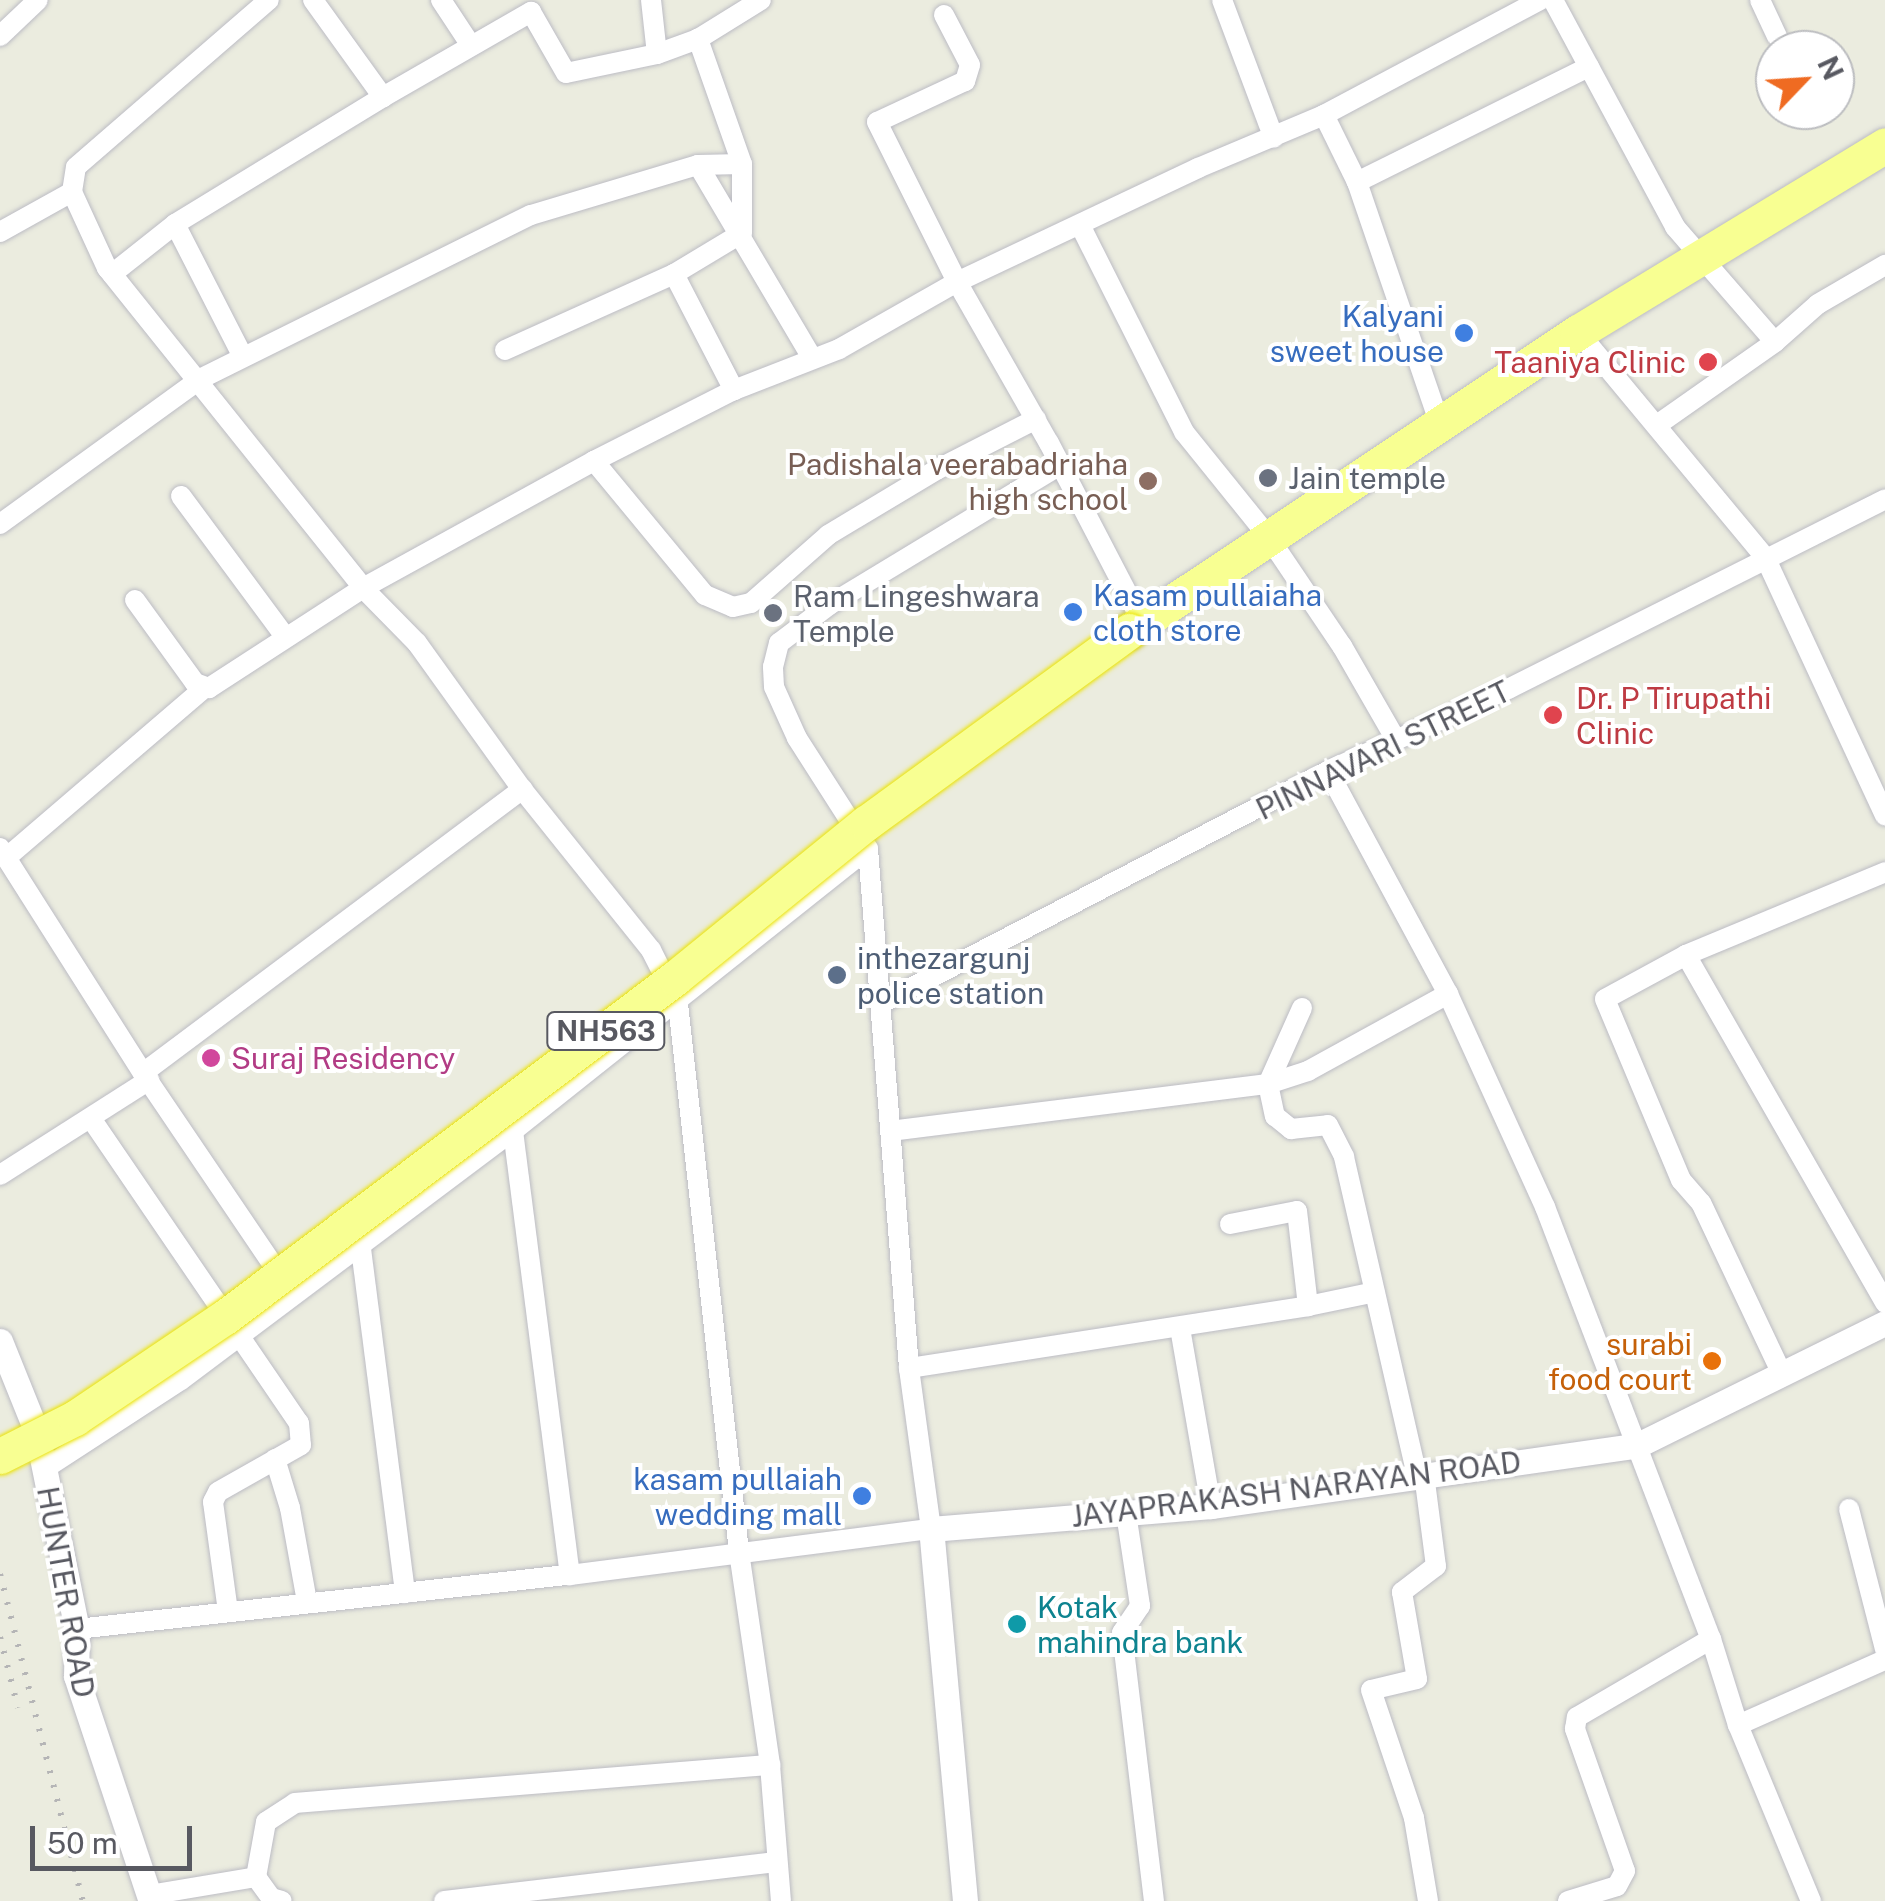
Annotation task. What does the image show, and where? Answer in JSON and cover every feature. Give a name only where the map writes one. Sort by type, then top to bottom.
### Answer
[{"type":"highway","name":"NH563","points":[[0,1456],[75,1418],[225,1318],[675,978],[866,823],[1136,626],[1267,535],[1578,332],[1885,145]]},
{"type":"street","points":[[0,36],[38,0]]},
{"type":"street","points":[[268,0],[76,166],[72,192],[112,274],[362,588],[417,643],[522,789],[651,950],[678,1004],[739,1552],[770,1764],[781,1901]]},
{"type":"street","points":[[312,0],[383,97]]},
{"type":"street","points":[[441,0],[470,44]]},
{"type":"street","points":[[652,0],[657,54]]},
{"type":"street","points":[[112,274],[175,224],[470,44],[531,12],[566,73],[657,54],[698,39],[762,0]]},
{"type":"street","points":[[1222,0],[1274,138]]},
{"type":"street","points":[[292,1294],[3,853],[204,688],[362,588],[594,460],[734,390],[839,349],[956,282],[1324,115],[1540,0]]},
{"type":"street","points":[[1553,0],[1675,228],[1775,342]]},
{"type":"street","points":[[1760,0],[1774,30]]},
{"type":"street","points":[[944,15],[970,65],[965,81],[877,122],[956,282],[1060,465],[1136,626]]},
{"type":"street","points":[[698,39],[742,164],[742,233]]},
{"type":"street","points":[[1357,182],[1589,67]]},
{"type":"street","points":[[1324,115],[1357,182],[1440,424]]},
{"type":"street","points":[[0,524],[200,380],[242,355],[531,214],[698,166],[742,164]]},
{"type":"street","points":[[698,166],[742,233],[812,358]]},
{"type":"street","points":[[0,232],[72,192]]},
{"type":"street","points":[[175,224],[242,355]]},
{"type":"street","points":[[1080,224],[1184,432],[1267,535],[1342,646],[1396,740]]},
{"type":"street","points":[[505,350],[674,274],[742,233]]},
{"type":"street","points":[[1657,426],[1775,342],[1818,304],[1885,266]]},
{"type":"street","points":[[674,274],[734,390]]},
{"type":"street","points":[[1578,332],[1765,557],[1883,807]]},
{"type":"street","points":[[594,460],[705,594],[733,608],[751,604],[828,535],[938,469],[1036,420]]},
{"type":"street","points":[[965,1901],[931,1530],[908,1368],[868,850],[796,738],[774,688],[779,642],[829,605],[1060,465]]},
{"type":"street","points":[[181,496],[284,635]]},
{"type":"street","name":"PINNAVARI STREET","points":[[882,1004],[1328,770],[1508,689],[1885,499]]},
{"type":"street","points":[[135,600],[195,683],[204,688]]},
{"type":"street","points":[[1328,770],[1448,994],[1545,1207],[1711,1640],[1738,1725],[1810,1901]]},
{"type":"street","points":[[0,1175],[92,1120],[522,789]]},
{"type":"street","points":[[44,1469],[238,1336],[360,1241],[513,1131],[868,850]]},
{"type":"street","points":[[1782,1374],[1702,1203],[1681,1180],[1605,1000],[1686,955],[1885,872]]},
{"type":"street","points":[[1686,955],[1885,1303]]},
{"type":"street","points":[[890,1131],[1268,1084],[1308,1071],[1448,994]]},
{"type":"street","points":[[1302,1008],[1268,1084],[1275,1116],[1291,1128],[1320,1124],[1333,1132],[1344,1157],[1420,1474],[1436,1566],[1402,1592],[1417,1679],[1371,1690],[1414,1818],[1428,1901]]},
{"type":"street","points":[[92,1120],[300,1422],[301,1446],[218,1492],[213,1502],[228,1611]]},
{"type":"street","points":[[513,1131],[570,1576]]},
{"type":"street","points":[[1230,1224],[1297,1210],[1308,1306]]},
{"type":"street","points":[[360,1241],[405,1593]]},
{"type":"street","points":[[908,1368],[1180,1328],[1375,1292]]},
{"type":"street","name":"JAYAPRAKASH NARAYAN ROAD","points":[[931,1530],[1211,1506],[1638,1446],[1885,1322]]},
{"type":"street","points":[[1180,1328],[1211,1506]]},
{"type":"street","name":"HUNTER ROAD","points":[[0,1341],[37,1434],[77,1629],[76,1676],[150,1898]]},
{"type":"street","points":[[275,1458],[290,1508],[307,1602]]},
{"type":"street","points":[[1849,1509],[1885,1649]]},
{"type":"street","points":[[1126,1513],[1140,1606],[1122,1632],[1154,1901]]},
{"type":"street","points":[[77,1629],[570,1576],[931,1530]]},
{"type":"street","points":[[1568,1901],[1617,1886],[1626,1871],[1575,1728],[1576,1717],[1711,1640]]},
{"type":"street","points":[[1738,1725],[1885,1660]]},
{"type":"street","points":[[282,1901],[271,1898],[256,1878],[266,1822],[295,1804],[770,1764]]},
{"type":"street","points":[[444,1901],[776,1862]]},
{"type":"street","points":[[150,1898],[256,1878]]},
{"type":"railway","points":[[0,1574],[83,1901]]},
{"type":"railway","points":[[0,1637],[18,1708]]},
{"type":"place","name":"Kalyani sweet house","points":[[1464,333]]},
{"type":"place","name":"Taaniya Clinic","points":[[1708,362]]},
{"type":"place","name":"Jain temple","points":[[1268,478]]},
{"type":"place","name":"Padishala veerabadriaha high school","points":[[1148,481]]},
{"type":"place","name":"Kasam pullaiaha cloth store","points":[[1073,612]]},
{"type":"place","name":"Ram Lingeshwara Temple","points":[[773,613]]},
{"type":"place","name":"Dr. P Tirupathi Clinic","points":[[1553,715]]},
{"type":"place","name":"inthezargunj police station","points":[[837,975]]},
{"type":"place","name":"Suraj Residency","points":[[211,1058]]},
{"type":"place","name":"surabi food court","points":[[1712,1361]]},
{"type":"place","name":"kasam pullaiah wedding mall","points":[[862,1496]]},
{"type":"place","name":"Kotak mahindra bank","points":[[1017,1624]]}]
